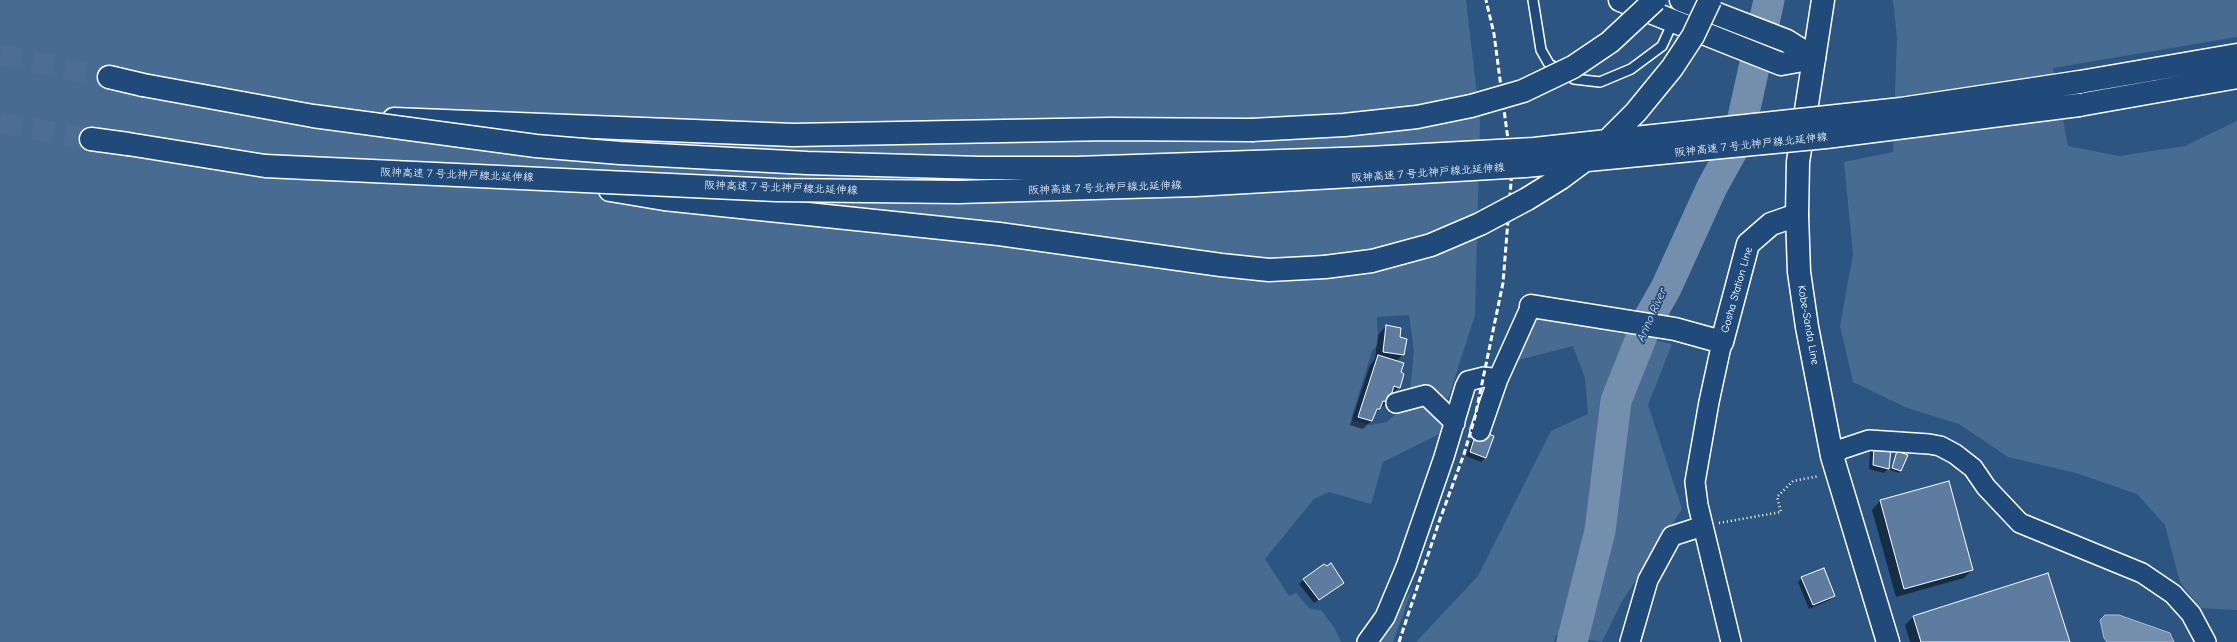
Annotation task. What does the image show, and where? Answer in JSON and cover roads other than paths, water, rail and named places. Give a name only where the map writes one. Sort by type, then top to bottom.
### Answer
[{"type":"main road","points":[[1620,0],[1707,36],[1781,64],[1814,58]]},
{"type":"main road","points":[[313,116],[793,135],[1109,129],[1250,130],[1344,125],[1417,117],[1471,106],[1523,91],[1573,67],[1604,46],[1639,17],[1655,0]]},
{"type":"main road","points":[[1684,0],[1712,7],[1787,41],[1814,58]]},
{"type":"main road","name":"Kobe-Sanda Line","points":[[1823,0],[1798,162],[1797,214],[1799,272],[1806,319],[1835,465],[1888,642]]},
{"type":"main road","points":[[546,178],[664,199],[999,234],[1161,258],[1269,270],[1325,267],[1372,261],[1431,245],[1480,224],[1527,199],[1561,178],[1596,152],[1636,112],[1672,68],[1712,7]]},
{"type":"main road","name":"阪神高速７号北神戸線北延伸線","points":[[109,76],[143,85],[313,116],[492,141],[620,153],[889,167],[1076,168],[1369,158],[1534,149],[1901,109],[2080,82],[2237,55]]},
{"type":"main road","name":"阪神高速７号北神戸線北延伸線","points":[[91,139],[265,166],[776,190],[958,192],[1203,185],[1395,175],[1637,156],[1826,137],[2080,105],[2237,77]]},
{"type":"main road","name":"Gosha Station Line","points":[[1531,306],[1594,314],[1675,329],[1722,342],[1748,244],[1771,224],[1797,214]]},
{"type":"street","points":[[1480,431],[1498,379],[1531,306]]},
{"type":"street","points":[[1722,342],[1709,402],[1696,482],[1703,526],[1731,642]]},
{"type":"street","points":[[1367,642],[1385,617],[1406,567],[1468,381],[1484,377],[1498,379]]},
{"type":"street","points":[[1396,403],[1426,395],[1454,423]]},
{"type":"street","points":[[1835,465],[1842,449],[1869,440],[1923,443],[1940,446],[1955,454],[1973,468],[1986,487],[2020,523],[2142,573],[2173,594],[2191,614],[2206,642]]},
{"type":"street","points":[[1630,642],[1648,580],[1672,536],[1703,526]]},
{"type":"lane","points":[[1533,0],[1540,50],[1548,64],[1574,79],[1600,82],[1631,68],[1662,46],[1673,22]]},
{"type":"waterway","name":"Arino River","points":[[1572,642],[1600,531],[1616,401],[1649,318],[1666,288],[1712,187],[1738,140],[1769,0]]},
{"type":"tunnel","points":[[0,55],[109,77]]},
{"type":"tunnel","points":[[0,123],[91,139]]},
{"type":"railway","points":[[1399,642],[1439,522],[1464,454],[1475,417],[1503,283],[1512,170],[1494,34],[1486,0]]}]
